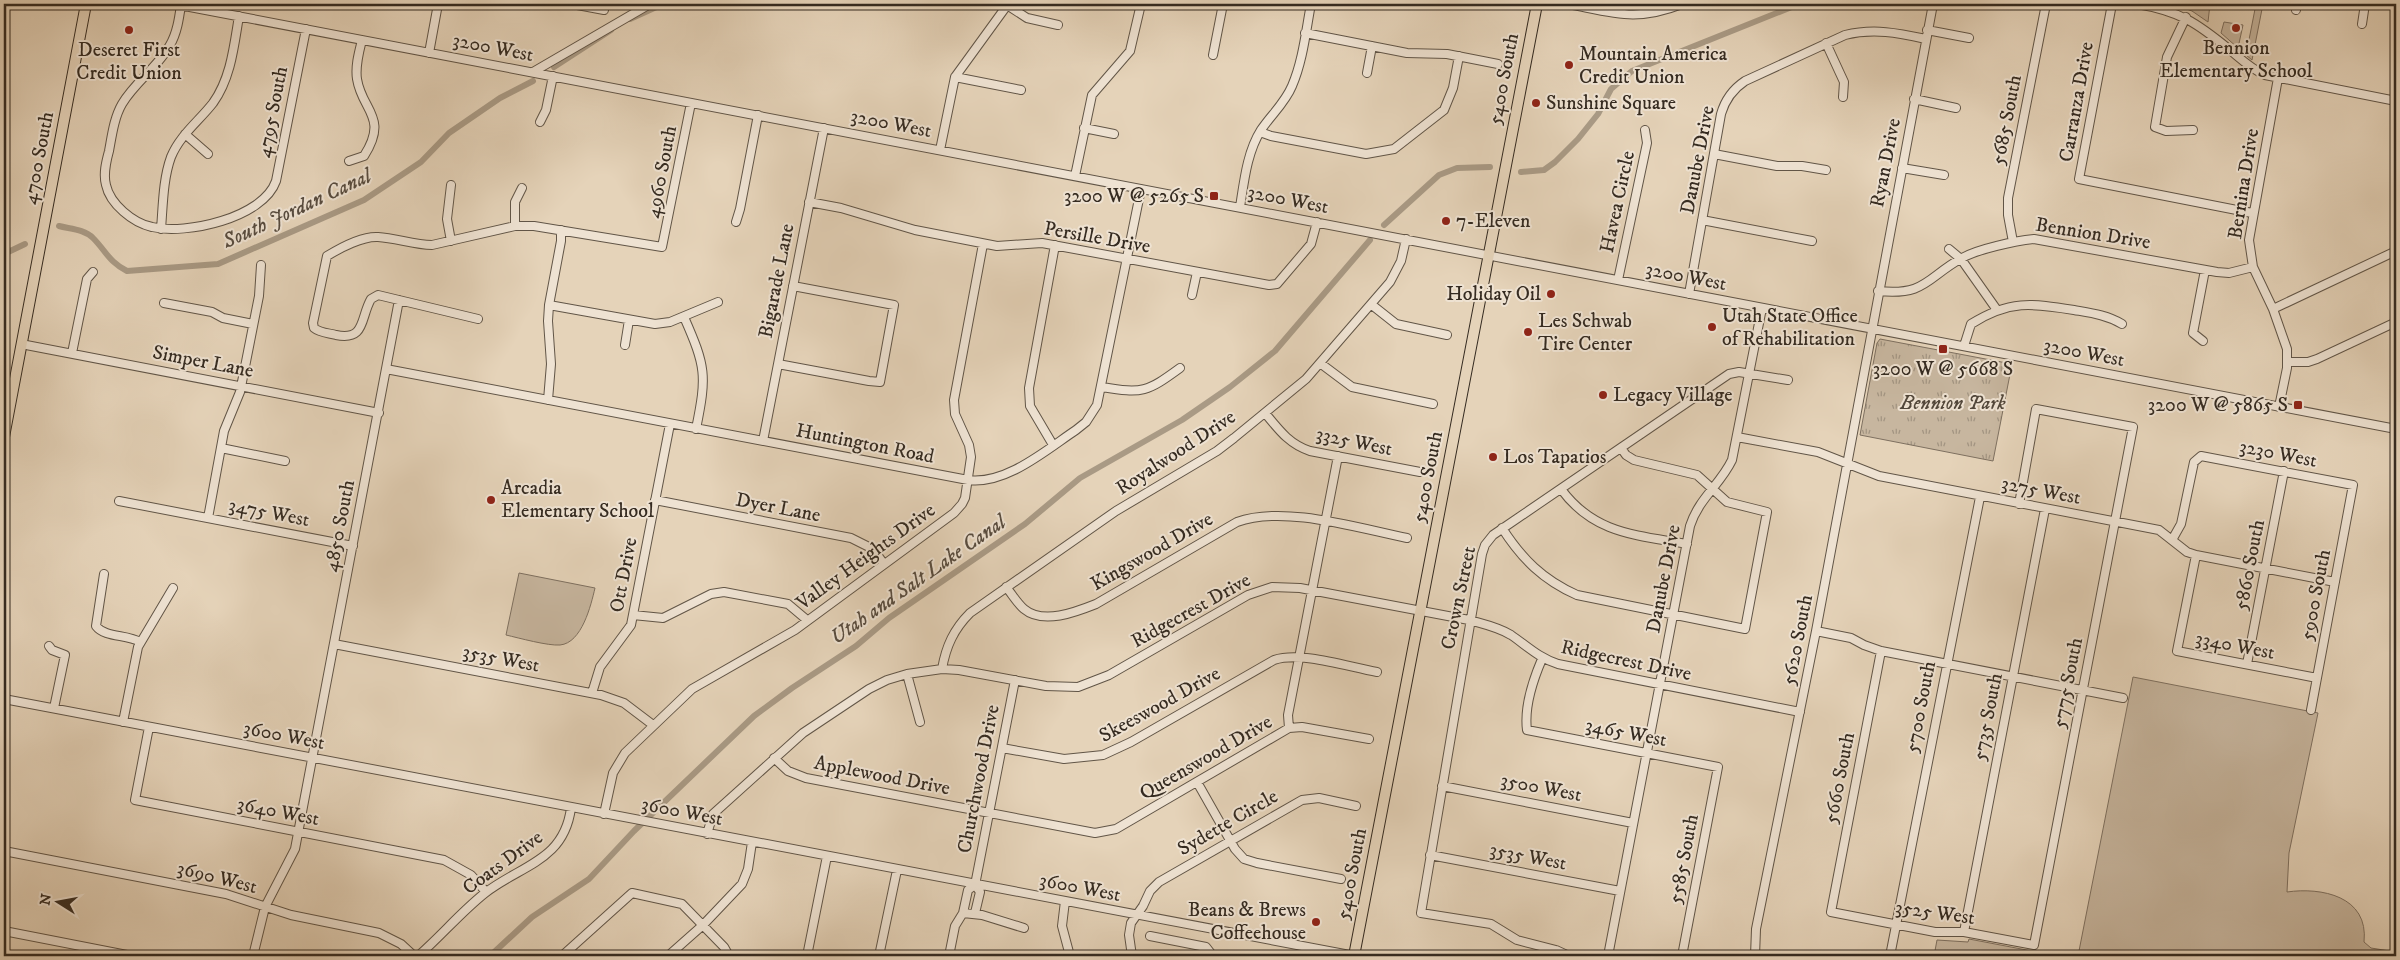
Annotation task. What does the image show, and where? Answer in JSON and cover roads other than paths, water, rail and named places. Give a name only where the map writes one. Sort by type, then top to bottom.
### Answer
[{"type":"main road","name":"4700 South","points":[[4,437],[86,4]]},
{"type":"main road","name":"5400 South","points":[[1355,956],[1537,4]]},
{"type":"street","points":[[178,4],[175,35],[169,48],[128,96],[118,113],[105,176],[109,193],[121,208],[145,225],[161,229],[169,164],[185,134],[213,103],[221,90],[231,62],[240,16]]},
{"type":"street","name":"3200 West","points":[[178,4],[2396,429]]},
{"type":"street","points":[[429,53],[438,4]]},
{"type":"street","points":[[572,4],[604,10]]},
{"type":"street","points":[[533,72],[650,4]]},
{"type":"street","points":[[1075,176],[1092,96],[1130,51],[1141,4]]},
{"type":"street","points":[[1213,54],[1223,4]]},
{"type":"street","points":[[1240,208],[1251,152],[1260,132],[1284,101],[1292,86],[1311,4]]},
{"type":"street","points":[[1568,4],[1636,16],[1657,13],[1677,5]]},
{"type":"street","name":"Ryan Drive","points":[[1873,329],[1878,291],[1933,4]]},
{"type":"street","name":"5685 South","points":[[2013,242],[2008,215],[2008,198],[2046,4]]},
{"type":"street","name":"Carranza Drive","points":[[2112,4],[2079,179],[2252,213]]},
{"type":"street","points":[[2137,4],[2170,11],[2186,17],[2252,68],[2264,75],[2396,101]]},
{"type":"street","points":[[2362,24],[2365,4]]},
{"type":"street","points":[[940,150],[955,77],[1007,5],[1034,21],[1058,25]]},
{"type":"street","points":[[2186,17],[2167,57],[2155,127],[2166,131],[2193,130]]},
{"type":"street","name":"4795 South","points":[[161,229],[216,223],[230,218],[266,198],[276,181],[306,29]]},
{"type":"street","name":"Danube Drive","points":[[1689,294],[1723,109],[1735,89],[1745,81],[1845,35],[1870,30],[1926,39]]},
{"type":"street","points":[[1927,30],[1969,38]]},
{"type":"street","points":[[1305,33],[1407,53],[1459,56],[1498,64]]},
{"type":"street","points":[[349,161],[364,156],[374,133],[372,114],[357,80],[356,70],[362,40]]},
{"type":"street","points":[[1826,43],[1844,82],[1843,97]]},
{"type":"street","points":[[1367,73],[1372,46]]},
{"type":"street","points":[[1260,132],[1271,136],[1366,154],[1394,149],[1444,110],[1452,88],[1459,56]]},
{"type":"street","points":[[540,122],[546,110],[553,76]]},
{"type":"street","points":[[955,77],[1021,90]]},
{"type":"street","name":"Bernina Drive","points":[[2278,78],[2252,213],[2249,240],[2253,267],[2284,337],[2288,362],[2279,407]]},
{"type":"street","points":[[1914,99],[1956,108]]},
{"type":"street","name":"4960 South","points":[[561,230],[662,247],[691,103]]},
{"type":"street","points":[[736,222],[758,115]]},
{"type":"street","name":"Bigarade Lane","points":[[763,441],[824,128]]},
{"type":"street","points":[[1084,128],[1114,134]]},
{"type":"street","name":"Havea Circle","points":[[1618,280],[1647,143],[1645,130]]},
{"type":"street","points":[[185,134],[208,154]]},
{"type":"street","points":[[1714,154],[1777,166],[1802,166],[1826,170]]},
{"type":"street","points":[[1902,168],[1944,175]]},
{"type":"street","points":[[451,185],[448,219],[451,241]]},
{"type":"street","points":[[515,226],[515,202],[522,188]]},
{"type":"street","name":"Huntington Road","points":[[386,369],[968,480],[988,481],[996,479],[1053,445],[1086,422],[1097,405],[1141,189]]},
{"type":"street","name":"Persille Drive","points":[[809,202],[841,208],[915,230],[984,244],[1005,247],[1034,242],[1055,245],[1269,286],[1277,284],[1311,244],[1317,222]]},
{"type":"street","points":[[1702,220],[1812,240]]},
{"type":"street","points":[[478,319],[400,300],[374,296],[369,302],[359,330],[353,336],[346,337],[314,328],[314,319],[327,256],[373,237],[421,245],[451,241],[515,226],[543,226],[561,230],[561,241],[549,305],[548,321],[551,364],[548,400]]},
{"type":"street","name":"Royalwood Drive","points":[[942,669],[948,644],[961,622],[970,612],[1116,510],[1217,451],[1295,390],[1372,305],[1396,272],[1406,239]]},
{"type":"street","name":"Bennion Drive","points":[[1878,291],[1898,293],[1916,290],[1961,259],[2013,242],[2046,240],[2229,273],[2253,267]]},
{"type":"street","name":"Valley Heights Drive","points":[[604,814],[608,788],[619,762],[653,725],[698,686],[783,637],[959,509],[965,498],[971,464],[970,451],[955,414],[954,400],[984,244]]},
{"type":"street","points":[[1053,445],[1033,410],[1028,388],[1055,245]]},
{"type":"street","points":[[1948,249],[1961,259],[1997,310]]},
{"type":"street","points":[[2273,309],[2396,251]]},
{"type":"street","points":[[208,518],[226,424],[236,406],[241,385],[259,296],[261,265]]},
{"type":"street","points":[[2203,341],[2193,332],[2205,270]]},
{"type":"street","points":[[72,353],[87,279],[93,272]]},
{"type":"street","points":[[1192,295],[1197,272]]},
{"type":"street","points":[[778,364],[880,382],[894,305],[793,286]]},
{"type":"street","name":"4850 South","points":[[253,956],[265,907],[295,849],[400,300]]},
{"type":"street","points":[[549,305],[656,324],[684,317],[718,302]]},
{"type":"street","points":[[164,303],[212,312],[223,318],[253,324]]},
{"type":"street","points":[[1964,346],[1971,324],[1997,310],[2017,304],[2038,304],[2111,318],[2122,324]]},
{"type":"street","points":[[1372,305],[1396,324],[1447,335]]},
{"type":"street","name":"Danube Drive","points":[[1608,956],[1687,544],[1695,511],[1711,488],[1727,470],[1737,437],[1762,308]]},
{"type":"street","points":[[684,317],[703,368],[704,387],[696,429]]},
{"type":"street","points":[[625,345],[629,320]]},
{"type":"street","points":[[2288,362],[2308,362],[2318,359],[2396,322]]},
{"type":"street","name":"5620 South","points":[[1755,956],[1756,929],[1816,631],[1873,329]]},
{"type":"street","name":"Simper Lane","points":[[21,344],[379,413]]},
{"type":"street","points":[[1320,364],[1352,387],[1434,404]]},
{"type":"street","points":[[1102,387],[1140,391],[1154,386],[1180,368]]},
{"type":"street","name":"Crown Street","points":[[1569,956],[1556,950],[1517,940],[1491,924],[1420,913],[1470,620],[1485,545],[1502,528],[1729,374],[1739,372],[1750,373],[1788,380]]},
{"type":"street","name":"5775 South","points":[[2018,504],[2036,409],[2134,427],[2034,945]]},
{"type":"street","name":"3325 West","points":[[1265,413],[1287,439],[1297,446],[1420,472]]},
{"type":"street","name":"Ott Drive","points":[[592,693],[600,667],[628,632],[633,615],[670,424]]},
{"type":"street","name":"3275 West","points":[[1737,437],[1818,452],[1846,465],[1879,476],[2159,530],[2187,552],[2196,555],[2335,582]]},
{"type":"street","points":[[221,448],[285,461]]},
{"type":"street","points":[[1502,528],[1531,567],[1558,586],[1577,595],[1745,629],[1767,512],[1727,502],[1697,475],[1634,460],[1626,455],[1621,448]]},
{"type":"street","name":"Queenswood Drive","points":[[989,814],[1085,832],[1105,832],[1116,829],[1289,728],[1288,716],[1338,456]]},
{"type":"street","name":"3230 West","points":[[2172,540],[2181,524],[2196,458],[2206,456],[2353,485]]},
{"type":"street","name":"5860 South","points":[[2247,664],[2284,471]]},
{"type":"street","name":"5900 South","points":[[2311,710],[2353,485]]},
{"type":"street","points":[[1561,489],[1582,513],[1596,522],[1628,533],[1687,544]]},
{"type":"street","name":"5700 South","points":[[1890,956],[1980,496]]},
{"type":"street","name":"Dyer Lane","points":[[655,500],[850,538],[873,549],[884,564]]},
{"type":"street","name":"3475 West","points":[[119,501],[353,546]]},
{"type":"street","name":"5735 South","points":[[1964,932],[2045,509]]},
{"type":"street","name":"Kingswood Drive","points":[[1006,587],[1019,604],[1033,614],[1050,616],[1072,613],[1096,604],[1237,522],[1250,518],[1277,515],[1407,538]]},
{"type":"street","name":"3340 West","points":[[2196,555],[2177,651],[2317,678]]},
{"type":"street","points":[[104,574],[96,626],[99,630],[128,636],[140,642]]},
{"type":"street","name":"Ridgecrest Drive","points":[[708,834],[713,814],[774,758],[803,733],[869,689],[908,674],[942,669],[1066,688],[1090,684],[1260,590],[1280,586],[1311,590],[1470,620],[1493,627],[1510,635],[1542,659],[1660,685],[1800,712]]},
{"type":"street","points":[[123,722],[140,642],[173,588]]},
{"type":"street","points":[[633,615],[662,618],[711,594],[724,592],[788,604],[808,620]]},
{"type":"street","points":[[1816,631],[1851,638],[1881,651],[2123,698]]},
{"type":"street","name":"3535 West","points":[[334,644],[592,693],[624,703],[653,725]]},
{"type":"street","points":[[49,646],[52,650],[65,655],[54,708]]},
{"type":"street","name":"5660 South","points":[[1831,912],[1881,651]]},
{"type":"street","name":"Skeeswood Drive","points":[[1002,748],[1064,759],[1103,755],[1131,742],[1274,660],[1299,657],[1377,672]]},
{"type":"street","name":"3465 West","points":[[1542,659],[1532,684],[1527,717],[1528,730],[1718,767]]},
{"type":"street","points":[[908,674],[920,722]]},
{"type":"street","name":"Churchwood Drive","points":[[976,885],[1015,680]]},
{"type":"street","name":"3600 West","points":[[4,699],[653,824],[1355,956]]},
{"type":"street","name":"3640 West","points":[[149,727],[135,800],[414,854],[454,864],[471,875],[486,892]]},
{"type":"street","points":[[1289,728],[1302,727],[1369,739]]},
{"type":"street","name":"Applewood Drive","points":[[774,758],[788,771],[806,778],[989,814]]},
{"type":"street","name":"5585 South","points":[[1682,956],[1718,767]]},
{"type":"street","points":[[1197,782],[1239,855],[1249,861],[1341,879]]},
{"type":"street","name":"3500 West","points":[[1442,786],[1633,823]]},
{"type":"street","name":"Sydette Circle","points":[[1132,956],[1129,935],[1131,923],[1150,891],[1159,882],[1302,800],[1320,798],[1356,806]]},
{"type":"street","name":"Coats Drive","points":[[418,956],[486,892],[552,851],[565,834],[571,808]]},
{"type":"street","points":[[668,956],[742,884],[748,868],[752,842]]},
{"type":"street","name":"3690 West","points":[[4,851],[226,894],[300,917],[379,933],[401,944],[414,956]]},
{"type":"street","name":"3535 West","points":[[1430,855],[1620,892]]},
{"type":"street","points":[[808,956],[827,856]]},
{"type":"street","points":[[879,956],[896,870]]},
{"type":"street","points":[[950,956],[955,926],[963,913],[968,890],[976,885],[980,892],[976,913]]},
{"type":"street","points":[[562,956],[632,892],[682,904],[724,947],[728,956]]},
{"type":"street","points":[[1065,902],[1062,926],[1070,956]]},
{"type":"street","name":"3525 West","points":[[1831,912],[1896,925],[1940,932],[1964,932],[2034,945]]},
{"type":"street","points":[[963,913],[976,913],[1024,928]]},
{"type":"street","points":[[4,931],[132,956]]},
{"type":"street","points":[[1150,936],[1206,947],[1213,956]]},
{"type":"waterway","name":"South Jordan Canal","points":[[630,19],[663,4]]},
{"type":"waterway","name":"Utah and Salt Lake Canal","points":[[1521,172],[1544,170],[1555,162],[1578,139],[1598,114],[1611,89],[1632,71],[1799,4]]},
{"type":"waterway","name":"South Jordan Canal","points":[[554,67],[611,30]]},
{"type":"waterway","name":"South Jordan Canal","points":[[59,226],[81,231],[89,235],[112,260],[127,271],[218,264],[364,200],[421,162],[449,133],[500,98],[533,81]]},
{"type":"waterway","name":"Utah and Salt Lake Canal","points":[[1384,225],[1439,175],[1457,168],[1490,167]]},
{"type":"waterway","name":"Utah and Salt Lake Canal","points":[[490,956],[532,917],[589,879],[634,831],[754,716],[792,688],[856,646],[889,618],[1025,524],[1080,478],[1182,420],[1230,387],[1275,351],[1370,240]]},
{"type":"waterway","name":"South Jordan Canal","points":[[4,254],[25,244]]},
{"type":"place","name":"Bennion Elementary School","points":[[2236,28]]},
{"type":"place","name":"Deseret First Credit Union","points":[[129,30]]},
{"type":"place","name":"Mountain America Credit Union","points":[[1569,65]]},
{"type":"place","name":"Sunshine Square","points":[[1536,103]]},
{"type":"place","name":"3200 W @ 5265 S","points":[[1214,196]]},
{"type":"place","name":"7-Eleven","points":[[1446,221]]},
{"type":"place","name":"Holiday Oil","points":[[1551,294]]},
{"type":"place","name":"Utah State Office of Rehabilitation","points":[[1712,327]]},
{"type":"place","name":"Les Schwab Tire Center","points":[[1528,332]]},
{"type":"place","name":"3200 W @ 5668 S","points":[[1943,349]]},
{"type":"place","name":"Legacy Village","points":[[1603,395]]},
{"type":"place","name":"3200 W @ 5865 S","points":[[2298,405]]},
{"type":"place","name":"Los Tapatios","points":[[1493,457]]},
{"type":"place","name":"Arcadia Elementary School","points":[[491,500]]},
{"type":"place","name":"Beans & Brews Coffeehouse","points":[[1316,922]]},
{"type":"park label","name":"Bennion Park","points":[[1953,403]]}]
